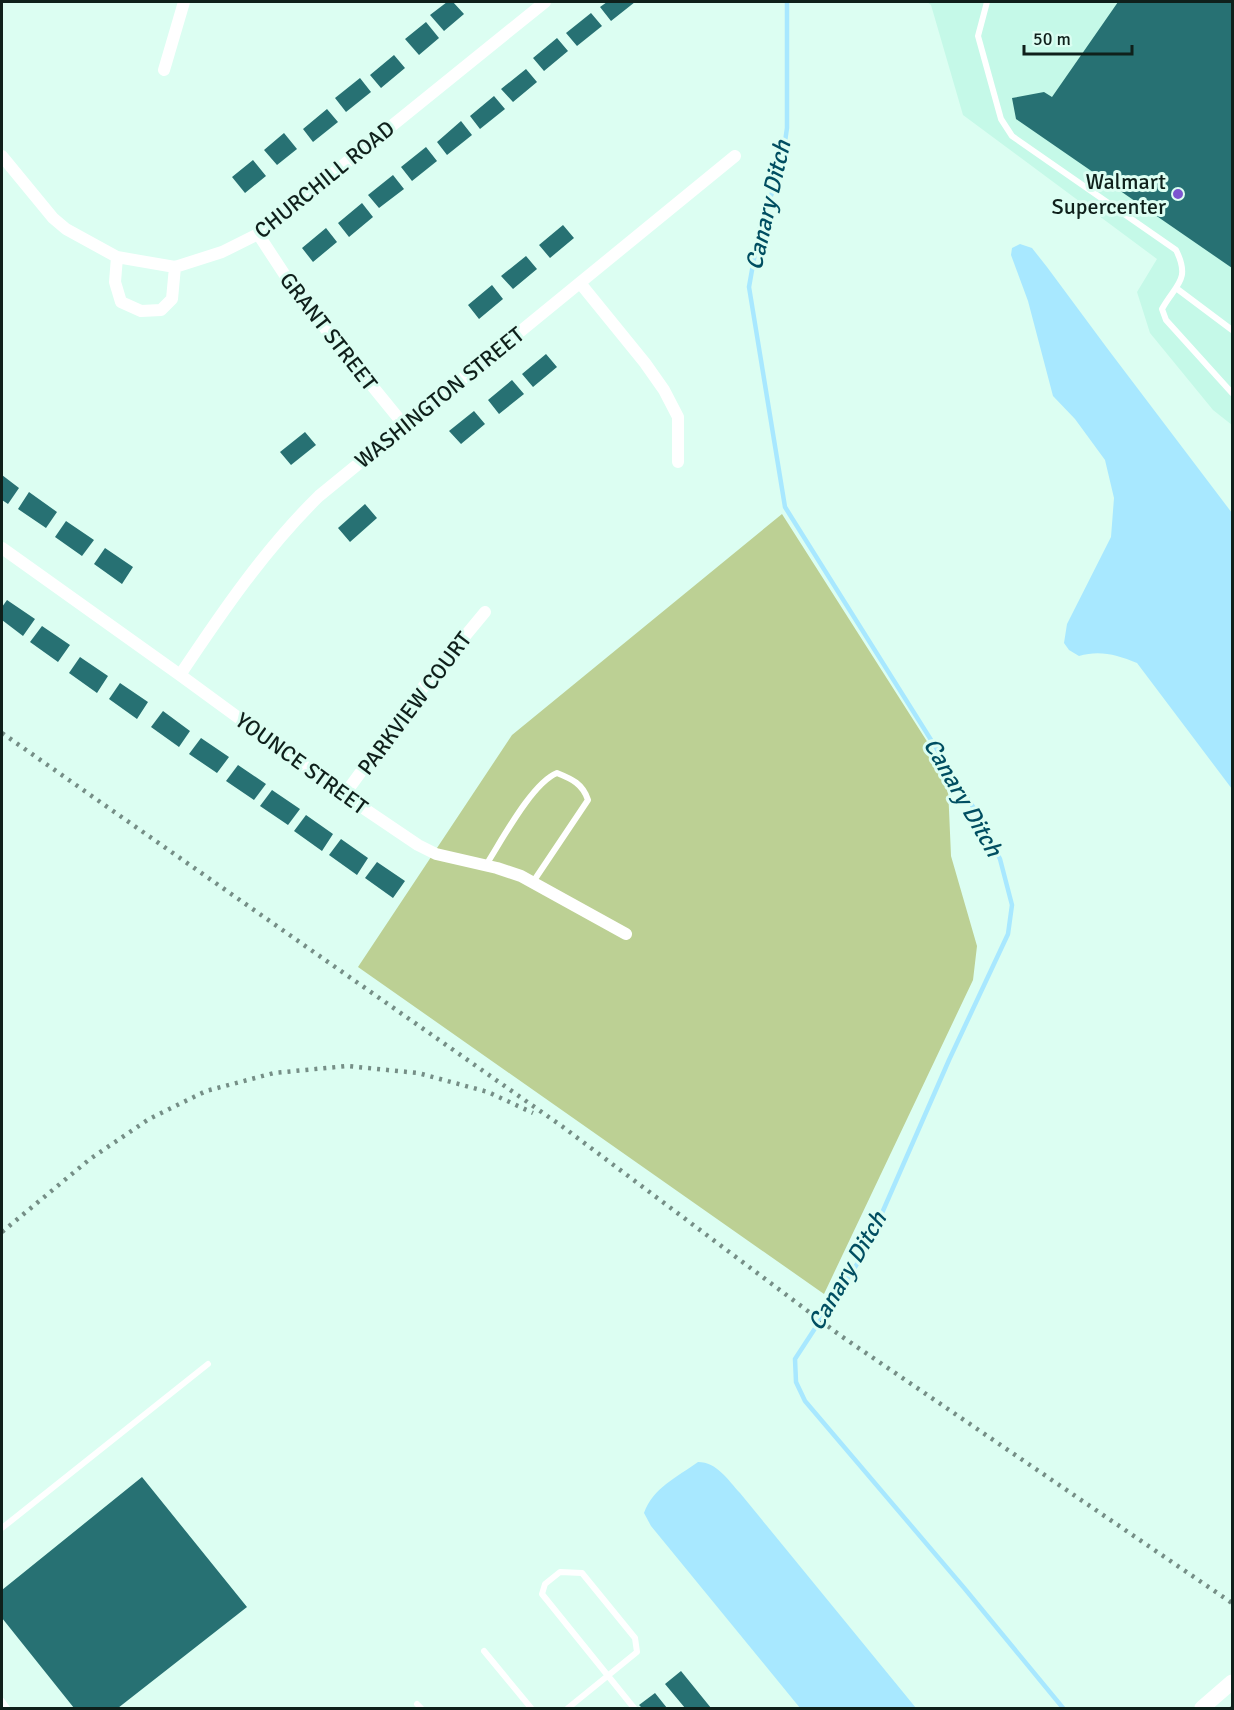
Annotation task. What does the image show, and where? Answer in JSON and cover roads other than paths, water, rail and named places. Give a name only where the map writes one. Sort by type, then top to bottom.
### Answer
[{"type":"street","points":[[164,70],[184,2]]},
{"type":"street","name":"CHURCHILL ROAD","points":[[2,156],[53,218],[66,229],[117,258],[175,267],[222,252],[258,234],[545,2]]},
{"type":"street","name":"WASHINGTON STREET","points":[[180,675],[247,579],[292,522],[341,476],[735,156]]},
{"type":"street","name":"GRANT STREET","points":[[258,234],[298,295],[404,425]]},
{"type":"street","points":[[117,258],[115,282],[121,302],[141,311],[161,310],[172,299],[175,267]]},
{"type":"street","points":[[580,283],[664,390],[678,417],[678,462]]},
{"type":"street","name":"YOUNCE STREET","points":[[2,548],[344,795],[418,845],[436,854],[486,865],[521,876],[626,934]]},
{"type":"street","name":"PARKVIEW COURT","points":[[344,795],[427,682],[485,612]]},
{"type":"street","points":[[1202,1708],[1233,1682]]},
{"type":"lane","points":[[987,2],[978,36],[1001,119],[1012,136],[1176,250],[1184,265],[1180,284],[1162,309],[1166,320],[1233,393]]},
{"type":"lane","points":[[1176,288],[1233,330]]},
{"type":"lane","points":[[486,865],[526,802],[547,777],[557,772],[576,781],[585,791],[588,800],[533,882]]},
{"type":"lane","points":[[2,1528],[208,1364]]},
{"type":"lane","points":[[568,1708],[608,1675],[637,1652],[635,1638],[582,1573],[560,1572],[545,1584],[542,1594],[608,1675],[634,1708]]},
{"type":"lane","points":[[484,1651],[531,1708]]},
{"type":"lane","points":[[2,1701],[8,1708]]},
{"type":"water","points":[[1020,244],[1032,248],[1047,267],[1232,513],[1232,789],[1137,663],[1108,654],[1094,653],[1079,656],[1069,650],[1064,643],[1067,624],[1111,537],[1114,498],[1105,460],[1075,419],[1053,396],[1028,301],[1011,255],[1012,248]]},
{"type":"water","points":[[698,1462],[711,1465],[726,1477],[916,1708],[800,1708],[651,1526],[644,1513],[648,1504],[660,1490]]},
{"type":"waterway","name":"Canary Ditch","points":[[787,2],[787,128],[781,169],[760,225],[749,287],[785,507],[975,810],[1000,859],[1012,905],[1008,934],[949,1060],[875,1229],[861,1258],[795,1359],[796,1382],[805,1401],[1063,1708]]},
{"type":"railway","points":[[2,733],[563,1127],[841,1336],[1232,1603]]},
{"type":"railway","points":[[2,1232],[90,1159],[149,1119],[206,1091],[274,1073],[347,1066],[418,1073],[488,1092],[533,1113]]},
{"type":"place","name":"Walmart Supercenter","points":[[1178,194]]}]
